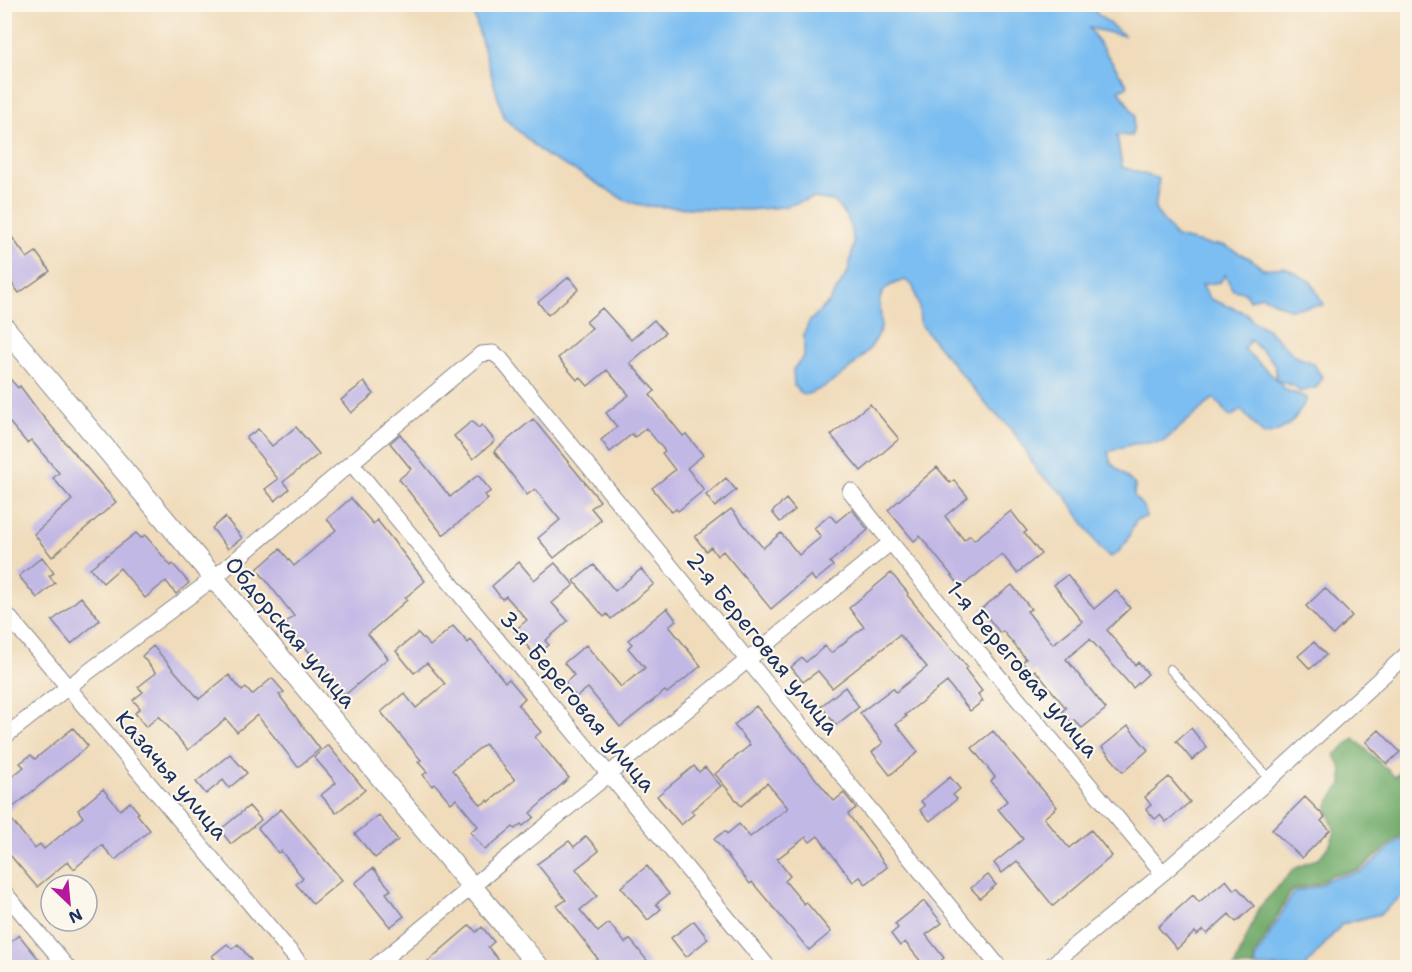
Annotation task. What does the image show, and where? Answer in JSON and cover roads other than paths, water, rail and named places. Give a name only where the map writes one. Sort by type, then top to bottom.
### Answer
[{"type":"street","name":"Обдорская улица","points":[[4,327],[540,968]]},
{"type":"street","name":"2-я Береговая улица","points":[[352,464],[475,359],[487,352],[500,358],[1000,968]]},
{"type":"street","points":[[4,737],[214,578],[352,464]]},
{"type":"street","name":"3-я Береговая улица","points":[[352,464],[769,968]]},
{"type":"street","name":"1-я Береговая улица","points":[[850,491],[890,543],[1163,873]]},
{"type":"street","points":[[373,968],[890,543]]},
{"type":"street","name":"Казачья улица","points":[[4,611],[304,968]]},
{"type":"street","points":[[1048,968],[1163,873],[1270,779],[1407,653]]},
{"type":"street","points":[[4,892],[68,968]]},
{"type":"lane","points":[[1170,669],[1270,779]]},
{"type":"water","points":[[471,5],[1093,5],[1095,12],[1125,36],[1089,28],[1128,86],[1119,90],[1135,116],[1132,136],[1117,135],[1122,167],[1159,179],[1155,210],[1176,237],[1210,245],[1223,245],[1251,259],[1263,269],[1285,267],[1311,282],[1324,305],[1289,309],[1262,296],[1249,300],[1245,292],[1233,290],[1225,275],[1220,282],[1202,285],[1210,299],[1246,313],[1254,322],[1266,328],[1295,356],[1313,363],[1322,377],[1317,387],[1300,392],[1294,386],[1276,380],[1286,390],[1307,398],[1290,423],[1272,433],[1264,435],[1241,410],[1230,417],[1214,398],[1163,442],[1132,444],[1108,452],[1111,463],[1135,485],[1134,496],[1145,509],[1146,517],[1136,520],[1123,546],[1110,557],[1099,547],[1065,495],[1038,473],[1010,427],[990,409],[920,324],[919,307],[913,286],[905,280],[889,286],[882,294],[880,298],[881,326],[877,336],[850,369],[813,392],[803,395],[794,386],[793,369],[804,357],[804,334],[809,322],[829,302],[848,272],[854,243],[848,219],[834,201],[813,198],[783,207],[747,210],[644,206],[624,200],[580,173],[546,156],[504,118]],"holes":[[[1250,340],[1273,362],[1276,379],[1244,349]]]},
{"type":"water","points":[[1407,834],[1407,892],[1380,914],[1342,924],[1305,967],[1256,967],[1256,958],[1294,892],[1319,886],[1331,878],[1361,872]]}]
